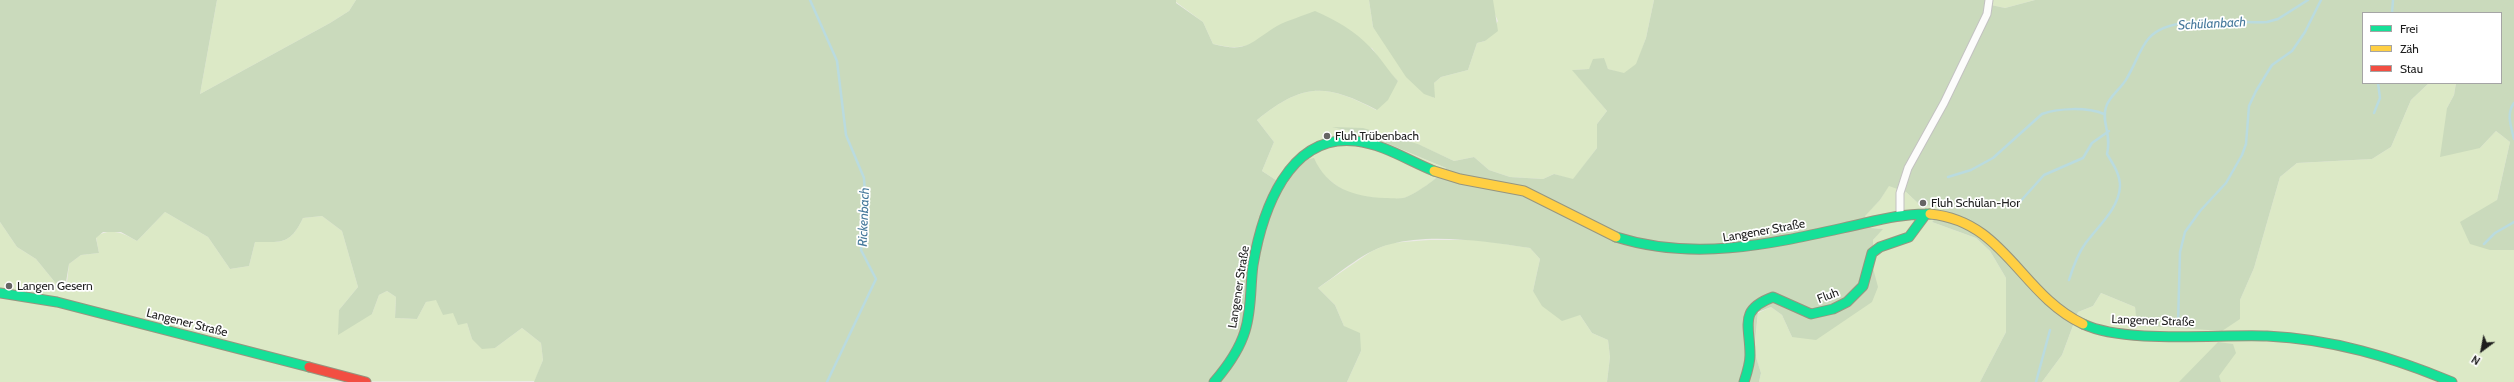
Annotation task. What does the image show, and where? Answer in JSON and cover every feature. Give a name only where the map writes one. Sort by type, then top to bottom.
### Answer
[{"type":"main road","name":"Langener Straße","points":[[1214,382],[1234,358],[1246,328],[1255,254],[1270,204],[1285,176],[1298,160],[1310,150],[1327,142],[1358,140],[1450,177],[1508,186],[1526,192],[1603,232],[1626,241],[1670,250],[1694,252],[1739,249],[1900,216],[1926,214],[1954,218],[1981,231],[2005,252],[2031,288],[2063,316],[2091,328],[2130,334],[2264,336],[2326,341],[2399,360],[2452,382]]},
{"type":"main road","name":"Fluh","points":[[1744,382],[1750,356],[1746,324],[1750,309],[1757,303],[1773,297],[1811,314],[1833,309],[1847,302],[1863,286],[1872,253],[1880,247],[1910,237],[1926,214]]},
{"type":"main road","name":"Langener Straße","points":[[0,293],[57,302],[366,382]]},
{"type":"street","points":[[1900,216],[1900,193],[1908,168],[1944,103],[1987,14],[1989,0]]},
{"type":"green space","points":[[0,0],[217,0],[200,94],[330,23],[349,11],[356,0],[1176,0],[1176,3],[1203,22],[1213,44],[1225,47],[1241,47],[1248,45],[1277,26],[1315,11],[1338,22],[1358,36],[1375,52],[1398,81],[1388,100],[1377,110],[1343,95],[1315,91],[1301,93],[1273,108],[1257,120],[1274,142],[1262,171],[1285,186],[1303,160],[1314,158],[1326,177],[1343,189],[1363,196],[1403,198],[1432,181],[1446,168],[1367,135],[1332,127],[1363,128],[1418,144],[1454,161],[1474,157],[1489,170],[1510,177],[1543,179],[1554,174],[1573,179],[1597,148],[1597,124],[1607,111],[1572,70],[1589,69],[1593,59],[1604,58],[1608,69],[1624,73],[1636,64],[1646,38],[1654,0],[1986,0],[1986,4],[2005,8],[2035,0],[2514,0],[2514,250],[2490,250],[2470,244],[2460,222],[2497,200],[2510,142],[2496,131],[2480,148],[2440,157],[2447,108],[2454,95],[2456,84],[2502,84],[2502,12],[2362,12],[2362,84],[2428,84],[2411,100],[2391,147],[2372,159],[2297,163],[2280,177],[2254,268],[2240,300],[2240,319],[2222,331],[2137,325],[2135,307],[2101,293],[2093,306],[2078,312],[2062,355],[2042,382],[1980,382],[2006,332],[2006,278],[1990,251],[1976,238],[1932,222],[1944,208],[1919,204],[1906,192],[1889,186],[1880,200],[1865,216],[1871,228],[1883,229],[1873,240],[1873,268],[1878,287],[1872,302],[1816,340],[1792,337],[1782,315],[1771,307],[1758,312],[1754,351],[1761,373],[1759,382],[1607,382],[1610,357],[1608,340],[1592,333],[1580,315],[1562,321],[1542,306],[1533,291],[1540,259],[1530,248],[1479,241],[1425,239],[1391,244],[1372,251],[1362,257],[1318,288],[1335,305],[1344,326],[1360,333],[1361,351],[1347,382],[534,382],[543,360],[541,343],[522,328],[495,348],[482,349],[472,339],[467,323],[458,325],[453,313],[443,315],[436,300],[426,302],[417,319],[395,318],[396,297],[387,291],[379,295],[372,314],[338,335],[339,310],[358,287],[342,231],[322,216],[303,218],[294,233],[279,242],[255,242],[249,266],[230,269],[208,237],[165,212],[137,241],[121,232],[103,232],[96,238],[99,253],[81,255],[69,264],[65,288],[58,286],[36,259],[17,247],[0,222]]},
{"type":"green space","points":[[217,0],[356,0],[349,11],[330,23],[200,94]]},
{"type":"green space","points":[[1176,0],[1369,0],[1373,27],[1434,98],[1434,83],[1441,77],[1468,70],[1477,43],[1485,41],[1498,21],[1492,8],[1493,0],[1654,0],[1646,38],[1637,64],[1624,74],[1608,69],[1603,58],[1589,69],[1573,70],[1607,111],[1597,124],[1597,148],[1573,180],[1554,174],[1543,179],[1510,177],[1489,170],[1474,157],[1454,161],[1417,144],[1335,128],[1367,135],[1446,168],[1433,181],[1421,190],[1409,196],[1399,199],[1384,199],[1347,192],[1303,160],[1285,186],[1262,171],[1274,142],[1257,120],[1288,99],[1301,93],[1315,91],[1342,95],[1376,110],[1398,81],[1386,69],[1372,48],[1278,26],[1255,42],[1241,47],[1213,44],[1203,22],[1176,2]]},
{"type":"green space","points":[[1369,0],[1493,0],[1498,31],[1485,41],[1477,43],[1468,70],[1441,77],[1434,83],[1435,98],[1424,94],[1406,77],[1373,27]]},
{"type":"green space","points":[[1986,0],[2035,0],[2005,8],[1985,4]]},
{"type":"green space","points":[[2428,84],[2456,84],[2454,95],[2447,108],[2480,148],[2496,131],[2510,142],[2497,200],[2490,250],[2514,250],[2514,382],[2042,382],[2062,355],[2078,312],[2093,306],[2101,293],[2135,307],[2138,325],[2240,319],[2240,300],[2254,268],[2280,177],[2297,163],[2372,159],[2391,147],[2411,100]]},
{"type":"green space","points":[[1889,185],[1906,192],[1919,204],[1945,208],[1932,222],[1976,238],[1990,251],[2006,278],[2006,332],[1980,382],[1759,382],[1761,373],[1754,352],[1758,313],[1771,307],[1782,315],[1792,337],[1873,268],[1873,240],[1882,229],[1871,228],[1864,216],[1880,200]]},
{"type":"green space","points":[[165,212],[208,237],[230,269],[249,266],[255,242],[279,242],[294,233],[303,218],[322,216],[342,231],[358,287],[339,310],[372,314],[379,295],[387,291],[396,297],[395,318],[417,319],[426,302],[436,299],[467,323],[472,339],[495,348],[522,328],[541,343],[543,360],[535,381],[0,382],[0,222],[17,247],[36,259],[58,286],[67,283],[69,264],[81,255],[99,253],[96,237],[106,232],[116,232],[137,241]]},
{"type":"green space","points":[[1429,240],[1479,240],[1530,248],[1540,259],[1533,291],[1580,315],[1592,333],[1608,340],[1610,357],[1607,382],[1347,382],[1361,351],[1344,326],[1335,305],[1318,288],[1372,251],[1391,243]]},
{"type":"green space","points":[[2218,342],[2233,344],[2236,353],[2219,376],[2221,382],[2179,382]]},
{"type":"waterway","name":"Rickenbach","points":[[810,0],[837,61],[846,135],[864,178],[866,212],[861,250],[876,279],[827,382]]},
{"type":"waterway","name":"Schülanbach","points":[[2069,280],[2080,252],[2112,210],[2119,194],[2119,177],[2107,154],[2108,140],[2105,118],[2106,107],[2125,82],[2149,38],[2159,30],[2172,25],[2188,22],[2267,22],[2278,19],[2308,0]]},
{"type":"waterway","name":"Schülanbach","points":[[2178,323],[2180,252],[2185,232],[2200,211],[2226,183],[2242,155],[2246,144],[2249,106],[2256,91],[2272,65],[2292,51],[2305,32],[2321,0]]},
{"type":"waterway","points":[[2392,12],[2393,0]]},
{"type":"waterway","points":[[2374,113],[2380,98],[2378,84]]},
{"type":"waterway","points":[[2514,103],[2510,111],[2514,139]]},
{"type":"waterway","points":[[1948,177],[1971,170],[1993,158],[2042,114],[2056,110],[2073,109],[2090,110],[2104,114]]},
{"type":"waterway","points":[[2018,204],[2044,175],[2083,158],[2092,143],[2109,131]]},
{"type":"waterway","points":[[2484,244],[2495,233],[2514,222]]},
{"type":"waterway","name":"Schülanbach","points":[[2036,382],[2050,330]]},
{"type":"traffic: fast","points":[[1214,382],[1232,358],[1242,338],[1249,314],[1253,265],[1263,222],[1282,180],[1296,163],[1312,150],[1332,142],[1356,141],[1386,149],[1434,171]]},
{"type":"traffic: fast","points":[[1744,382],[1750,358],[1748,320],[1750,313],[1755,307],[1773,297],[1811,314],[1833,309],[1847,302],[1863,286],[1872,253],[1880,247],[1909,237],[1926,214]]},
{"type":"traffic: fast","points":[[1616,237],[1644,244],[1673,248],[1730,248],[1786,240],[1897,216],[1930,214]]},
{"type":"traffic: fast","points":[[0,293],[57,302],[309,367]]},
{"type":"traffic: fast","points":[[2083,324],[2101,330],[2147,336],[2267,336],[2315,341],[2338,345],[2384,357],[2452,382]]},
{"type":"traffic: slow","points":[[1434,171],[1460,179],[1524,191],[1616,237]]},
{"type":"traffic: slow","points":[[1930,214],[1956,220],[1977,230],[1995,244],[2043,295],[2061,311],[2083,324]]},
{"type":"traffic: jam","points":[[309,367],[366,382]]},
{"type":"place","name":"Fluh Trübenbach","points":[[1327,136]]},
{"type":"place","name":"Fluh Schülan-Hor","points":[[1923,203]]},
{"type":"place","name":"Langen Gesern","points":[[9,286]]}]
